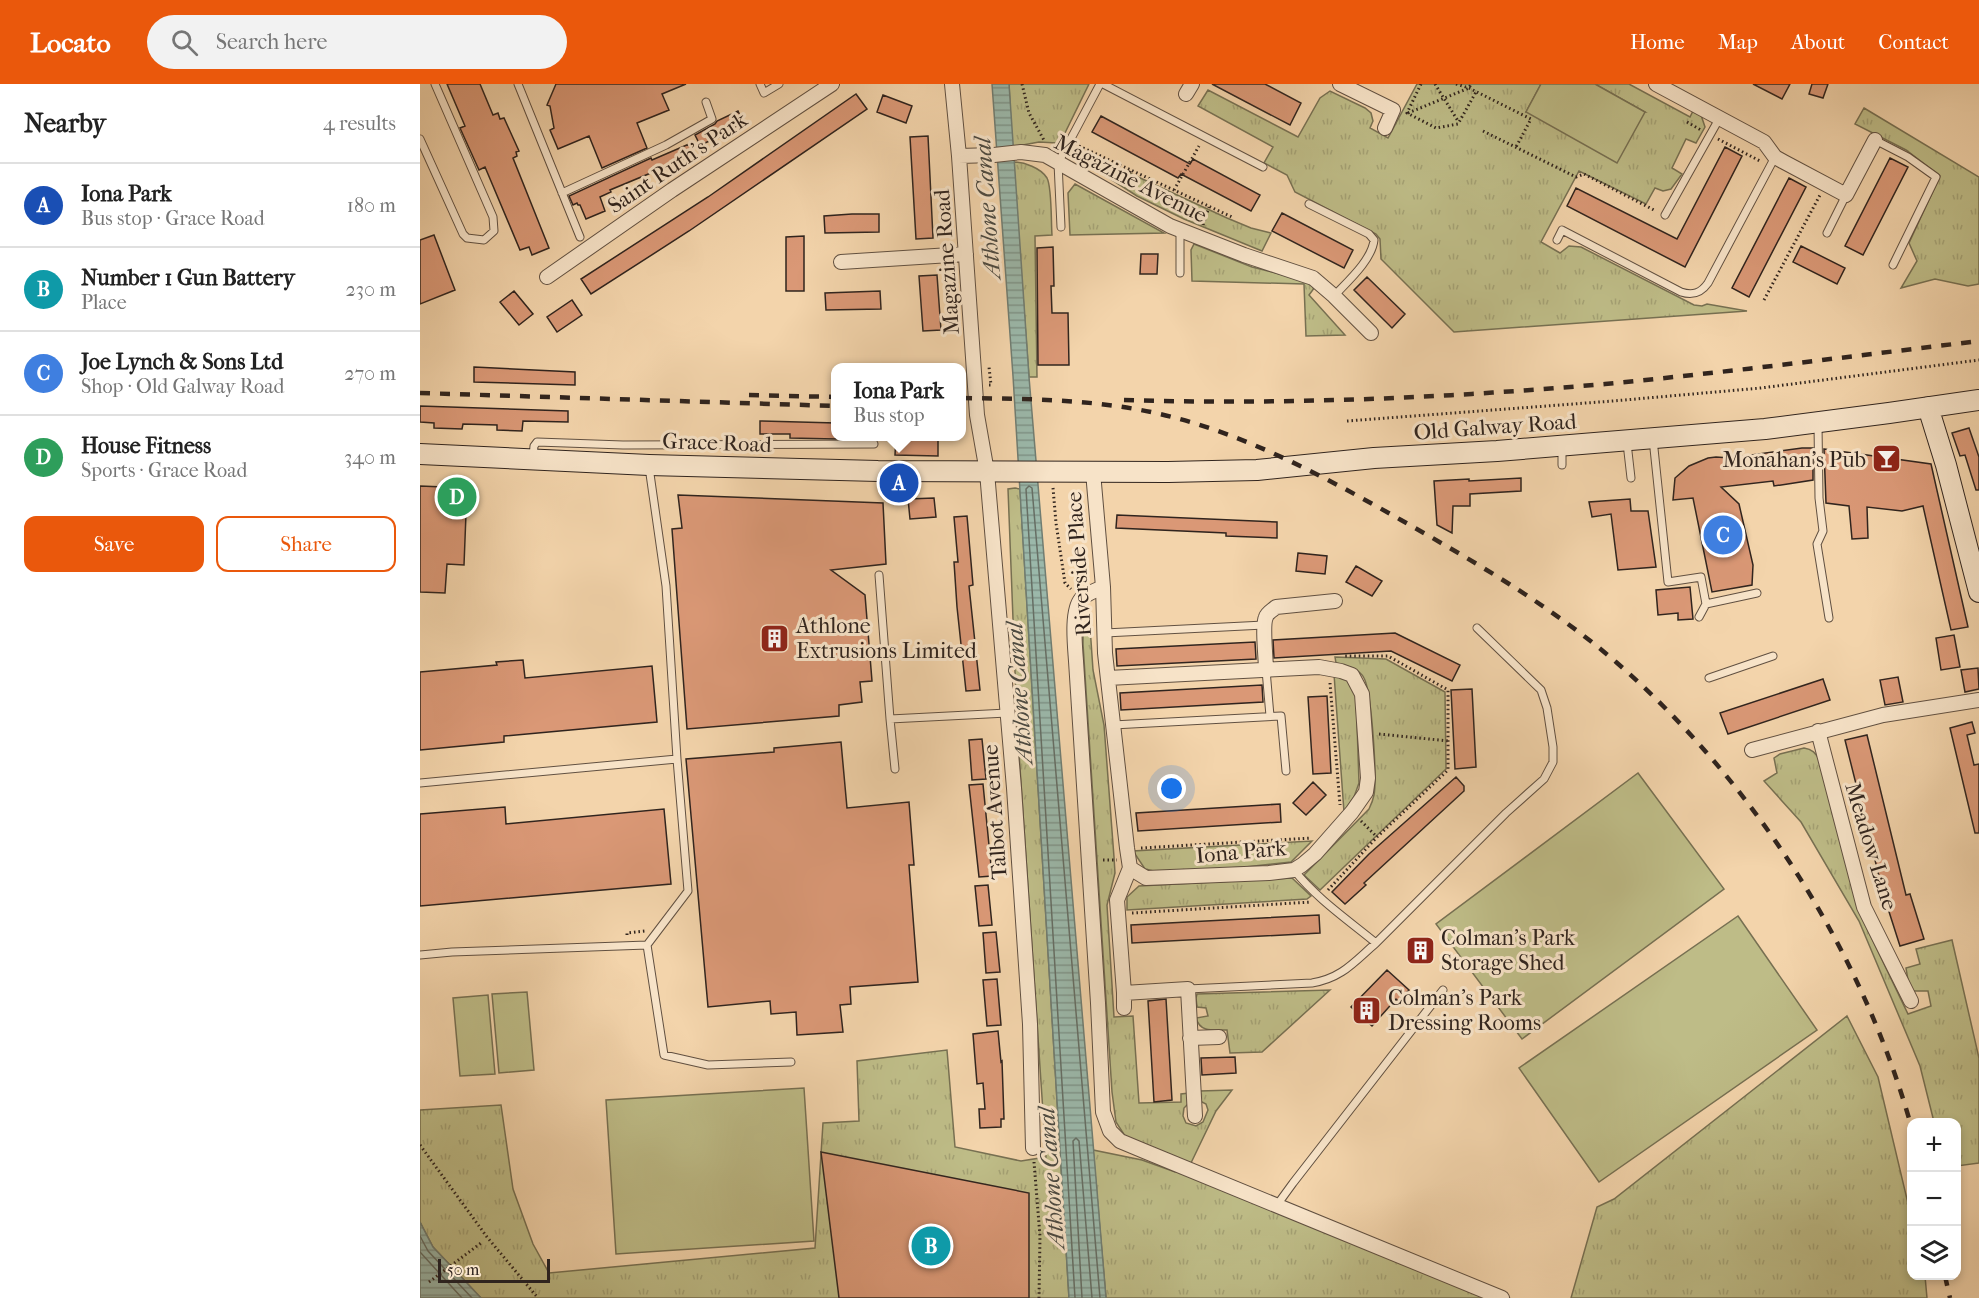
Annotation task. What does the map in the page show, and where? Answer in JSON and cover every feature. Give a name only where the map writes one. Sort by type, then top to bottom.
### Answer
[{"type":"main road","name":"Old Galway Road","points":[[1012,473],[1052,478],[1093,472],[1257,470],[1374,458],[1562,455],[1627,440],[1818,423],[1979,400]]},
{"type":"main road","points":[[1928,406],[1979,592]]},
{"type":"main road","name":"Grace Road","points":[[420,454],[649,465],[1012,473]]},
{"type":"street","name":"Saint Ruth's Park","points":[[547,277],[672,190],[832,84]]},
{"type":"street","name":"Magazine Road","points":[[952,84],[977,415],[987,472]]},
{"type":"street","points":[[1340,84],[1393,110],[1385,128]]},
{"type":"street","points":[[1656,84],[1764,142],[1773,161],[1846,195],[1875,140]]},
{"type":"street","name":"Magazine Avenue","points":[[959,156],[1021,152],[1045,155],[1151,217],[1244,255],[1312,278],[1334,296],[1371,333]]},
{"type":"street","points":[[841,262],[966,254]]},
{"type":"street","name":"Talbot Avenue","points":[[987,472],[1030,1024],[1033,1148]]},
{"type":"street","name":"Riverside Place","points":[[1093,472],[1108,678]]},
{"type":"street","points":[[1102,587],[1082,598],[1078,604],[1075,621],[1103,1112],[1110,1131],[1120,1141],[1502,1298]]},
{"type":"street","points":[[1266,670],[1264,625],[1266,616],[1276,607],[1335,601]]},
{"type":"street","points":[[1124,1008],[1117,900],[1131,868],[1108,678],[1298,668],[1335,670]]},
{"type":"street","name":"Iona Park","points":[[1131,868],[1146,878],[1269,873],[1294,870],[1315,854],[1346,810],[1367,788],[1362,694],[1352,675],[1335,670]]},
{"type":"street","points":[[1752,750],[1882,715],[1979,700]]},
{"type":"street","name":"Meadow Lane","points":[[1818,731],[1864,907],[1911,1001]]},
{"type":"street","points":[[1124,993],[1188,989],[1195,1116]]},
{"type":"street","points":[[1190,1038],[1219,1037]]},
{"type":"lane","points":[[420,139],[463,234],[467,238],[484,240],[494,231],[493,217],[435,84]]},
{"type":"lane","points":[[518,84],[580,237]]},
{"type":"lane","points":[[760,84],[764,93],[779,84]]},
{"type":"lane","points":[[1061,227],[1058,163],[1102,84],[1263,167]]},
{"type":"lane","points":[[562,193],[666,145],[712,119],[706,102]]},
{"type":"lane","points":[[1665,215],[1719,119]]},
{"type":"lane","points":[[1875,140],[1908,157],[1936,177],[1893,265]]},
{"type":"lane","points":[[1557,240],[1562,230],[1681,292],[1692,295],[1708,283],[1773,161]]},
{"type":"lane","points":[[1827,233],[1846,195]]},
{"type":"lane","points":[[1309,204],[1369,234],[1374,240],[1371,250],[1354,276],[1334,296]]},
{"type":"lane","points":[[1180,230],[1180,273]]},
{"type":"lane","points":[[1818,423],[1822,531],[1817,544],[1829,618]]},
{"type":"lane","points":[[1653,438],[1668,582],[1701,577],[1706,604],[1699,617]]},
{"type":"lane","points":[[1627,440],[1631,478]]},
{"type":"lane","points":[[533,460],[534,446],[537,442],[624,445],[874,444]]},
{"type":"lane","points":[[649,465],[666,586],[688,891],[647,945],[664,1055],[708,1065],[791,1062]]},
{"type":"lane","points":[[879,575],[895,769]]},
{"type":"lane","points":[[1706,604],[1757,592]]},
{"type":"lane","points":[[1105,633],[1264,625]]},
{"type":"lane","points":[[1188,989],[1312,983],[1327,980],[1345,970],[1376,943],[1506,813],[1544,779],[1553,762],[1553,747],[1547,708],[1541,690],[1477,628]]},
{"type":"lane","points":[[1709,678],[1773,656]]},
{"type":"lane","points":[[1266,670],[1270,716]]},
{"type":"lane","points":[[890,719],[1007,713]]},
{"type":"lane","points":[[1113,724],[1281,716],[1286,771]]},
{"type":"lane","points":[[420,783],[677,759]]},
{"type":"lane","points":[[1294,870],[1321,897],[1376,943]]},
{"type":"lane","points":[[420,955],[647,945]]},
{"type":"lane","points":[[1277,1205],[1443,990]]},
{"type":"path","points":[[1022,84],[1029,113],[1043,135],[1045,155]]},
{"type":"path","points":[[1407,113],[1421,84]]},
{"type":"path","points":[[1435,84],[1458,121]]},
{"type":"path","points":[[1456,84],[1470,86],[1476,92],[1532,119],[1516,147]]},
{"type":"path","points":[[1407,113],[1446,99],[1470,86]]},
{"type":"path","points":[[1407,113],[1436,128],[1458,124],[1476,92]]},
{"type":"path","points":[[1687,122],[1710,135],[1773,161]]},
{"type":"path","points":[[1483,131],[1576,177],[1584,174],[1665,215]]},
{"type":"path","points":[[1174,190],[1205,137]]},
{"type":"path","points":[[1069,142],[1232,217]]},
{"type":"path","points":[[1126,178],[1131,170]]},
{"type":"path","points":[[1764,300],[1822,192]]},
{"type":"path","points":[[1203,225],[1209,207]]},
{"type":"path","points":[[1347,421],[1761,388],[1979,360]]},
{"type":"path","points":[[1052,478],[1065,583],[1082,598]]},
{"type":"path","points":[[1118,913],[1313,902],[1321,897],[1377,837],[1448,770],[1448,690],[1388,656],[1329,656],[1335,670],[1346,810],[1377,837]]},
{"type":"path","points":[[1335,670],[1344,656]]},
{"type":"path","points":[[1365,732],[1449,741]]},
{"type":"path","points":[[1127,848],[1313,838]]},
{"type":"path","points":[[1099,860],[1111,860]]},
{"type":"path","points":[[628,946],[627,933],[654,930]]},
{"type":"path","points":[[420,1145],[487,1237],[538,1298]]},
{"type":"path","points":[[1033,1148],[1040,1236],[1039,1298]]},
{"type":"path","points":[[429,1282],[481,1243]]},
{"type":"green space","points":[[1009,84],[1089,84],[1062,139],[1057,143],[1039,142],[1012,147]]},
{"type":"green space","points":[[1417,84],[1541,84],[1526,112],[1645,112],[1595,84],[1629,84],[1690,117],[1693,111],[1701,115],[1705,127],[1696,143],[1686,139],[1672,168],[1682,174],[1671,189],[1663,191],[1655,188],[1646,204],[1579,171],[1541,242],[1560,253],[1569,246],[1581,247],[1694,305],[1707,304],[1747,311],[1454,332],[1381,259],[1380,239],[1376,234],[1295,192],[1287,175],[1264,163],[1273,147],[1198,106],[1208,90],[1298,137],[1320,98],[1330,91],[1365,108],[1371,113],[1373,121],[1370,128],[1388,138]]},
{"type":"green space","points":[[1541,84],[1595,84],[1645,112],[1617,163],[1526,112]]},
{"type":"green space","points":[[1864,108],[1979,177],[1979,284],[1968,286],[1935,279],[1901,288],[1917,261],[1909,243],[1940,176],[1906,150],[1855,124]]},
{"type":"green space","points":[[1073,147],[1227,218],[1271,233],[1262,251],[1184,219],[1137,196],[1070,153]]},
{"type":"green space","points":[[1013,162],[1027,164],[1041,171],[1047,178],[1050,189],[1052,235],[1035,236],[1037,377],[1029,377]]},
{"type":"green space","points":[[1075,184],[1164,233],[1070,235],[1068,193]]},
{"type":"green space","points":[[1194,244],[1252,267],[1307,281],[1315,287],[1309,295],[1345,335],[1306,336],[1304,284],[1192,281],[1191,250]]},
{"type":"green space","points":[[1008,489],[1020,489],[1069,1298],[481,1298],[433,1247],[420,1222],[420,1110],[501,1105],[513,1189],[533,1244],[549,1273],[815,1248],[823,1123],[859,1121],[857,1061],[947,1050],[955,1147],[1021,1161],[1046,1157],[1017,723]]},
{"type":"green space","points":[[1089,612],[1093,670],[1104,725],[1115,873],[1107,905],[1114,1017],[1133,1016],[1139,1103],[1181,1102],[1181,1094],[1189,1093],[1189,1103],[1184,1108],[1183,1116],[1186,1123],[1196,1126],[1203,1122],[1208,1110],[1206,1104],[1200,1101],[1200,1091],[1232,1090],[1216,1111],[1190,1165],[1510,1298],[1106,1298],[1093,1150],[1142,1160],[1175,1172],[1189,1165],[1125,1136],[1116,1122],[1112,1092],[1083,644],[1083,631]]},
{"type":"green space","points":[[1335,657],[1386,659],[1445,692],[1446,769],[1320,890],[1304,875],[1369,809],[1374,797],[1375,786],[1373,736],[1367,687],[1359,672],[1336,663]]},
{"type":"green space","points":[[1334,674],[1347,680],[1356,693],[1359,783],[1354,797],[1344,812]]},
{"type":"green space","points":[[1804,748],[1813,752],[1820,761],[1862,918],[1908,1014],[1931,1006],[1928,991],[1913,991],[1909,986],[1906,968],[1920,964],[1916,949],[1952,940],[1979,1058],[1979,1163],[1961,1165],[1961,1118],[1933,1118],[1920,1066],[1859,921],[1801,822],[1764,781],[1777,773],[1774,758],[1780,754]]},
{"type":"green space","points":[[1638,773],[1724,889],[1522,1039],[1436,924]]},
{"type":"green space","points":[[1312,841],[1291,862],[1158,872],[1145,869],[1133,851]]},
{"type":"green space","points":[[1292,878],[1311,896],[1307,899],[1127,910],[1127,897],[1139,886]]},
{"type":"green space","points":[[1738,916],[1817,1030],[1599,1182],[1519,1068]]},
{"type":"green space","points":[[1330,990],[1262,1052],[1230,1053],[1227,1030],[1204,1028],[1196,1018],[1208,1016],[1206,1008],[1197,1007],[1197,994]]},
{"type":"green space","points":[[527,992],[534,1070],[499,1073],[492,994]]},
{"type":"green space","points":[[488,995],[495,1074],[460,1076],[453,998]]},
{"type":"green space","points":[[1847,1016],[1878,1077],[1907,1199],[1907,1280],[1925,1280],[1927,1298],[1571,1298],[1597,1207],[1614,1199]]},
{"type":"green space","points":[[804,1088],[814,1241],[616,1254],[606,1100]]},
{"type":"water","points":[[992,84],[1009,84],[1029,377],[1106,1298],[1069,1298],[1013,376]]},
{"type":"water","points":[[420,1222],[433,1247],[481,1298],[420,1298]]},
{"type":"building","points":[[447,84],[480,84],[493,115],[498,113],[500,119],[504,118],[519,151],[513,158],[549,248],[532,255],[529,247],[520,250],[485,167],[479,170],[460,128],[465,126]]},
{"type":"building","points":[[556,84],[686,84],[662,94],[669,110],[637,123],[647,148],[602,168],[589,136],[558,149],[550,130],[554,128],[550,106],[547,105]]},
{"type":"building","points":[[1212,84],[1265,84],[1301,103],[1290,125]]},
{"type":"building","points":[[1753,84],[1790,84],[1782,99]]},
{"type":"building","points":[[1812,84],[1828,84],[1823,98],[1809,94]]},
{"type":"building","points":[[856,94],[867,109],[689,231],[591,294],[581,279],[708,197]]},
{"type":"building","points":[[883,95],[912,106],[906,123],[877,112]]},
{"type":"building","points":[[738,111],[743,122],[730,130],[731,132],[700,145],[695,135]]},
{"type":"building","points":[[1101,116],[1190,164],[1193,159],[1260,195],[1251,211],[1181,174],[1178,178],[1092,132]]},
{"type":"building","points":[[928,136],[933,238],[916,239],[910,137]]},
{"type":"building","points":[[689,144],[694,155],[610,190],[611,192],[600,197],[605,211],[586,219],[580,205],[577,203],[573,205],[569,196],[651,158],[652,160]]},
{"type":"building","points":[[1725,147],[1742,156],[1685,267],[1567,206],[1576,188],[1677,239]]},
{"type":"building","points":[[1890,158],[1908,167],[1863,255],[1845,246]]},
{"type":"building","points":[[1789,178],[1806,187],[1749,297],[1732,288]]},
{"type":"building","points":[[1282,213],[1353,250],[1344,268],[1272,231]]},
{"type":"building","points":[[879,214],[879,232],[825,233],[824,216]]},
{"type":"building","points":[[434,235],[455,290],[420,304],[420,240]]},
{"type":"building","points":[[804,236],[804,291],[786,291],[786,237]]},
{"type":"building","points":[[1801,246],[1845,268],[1837,284],[1793,262]]},
{"type":"building","points":[[1053,247],[1052,313],[1068,313],[1069,365],[1038,365],[1037,248]]},
{"type":"building","points":[[1141,254],[1158,254],[1157,274],[1140,274]]},
{"type":"building","points":[[937,275],[941,330],[923,331],[919,276]]},
{"type":"building","points":[[1367,277],[1405,314],[1392,328],[1354,290]]},
{"type":"building","points":[[514,291],[533,314],[519,325],[500,302]]},
{"type":"building","points":[[880,291],[881,309],[826,310],[825,293]]},
{"type":"building","points":[[572,300],[582,315],[557,332],[547,317]]},
{"type":"building","points":[[474,367],[575,372],[575,385],[474,382]]},
{"type":"building","points":[[420,406],[568,411],[568,422],[523,421],[522,431],[497,430],[497,425],[463,424],[462,429],[434,428],[434,423],[420,422]]},
{"type":"building","points":[[760,421],[831,423],[831,439],[790,438],[790,434],[760,434]]},
{"type":"building","points":[[1969,428],[1979,457],[1979,490],[1976,490],[1965,455],[1960,456],[1952,433]]},
{"type":"building","points":[[896,441],[938,441],[938,456],[895,455]]},
{"type":"building","points":[[1813,448],[1813,480],[1774,486],[1773,481],[1721,487],[1739,504],[1753,565],[1752,585],[1712,592],[1693,498],[1673,500],[1675,478],[1689,466],[1708,458],[1730,458]]},
{"type":"building","points":[[1824,449],[1931,464],[1968,627],[1951,630],[1923,506],[1902,511],[1867,507],[1868,538],[1852,539],[1849,506],[1826,503]]},
{"type":"building","points":[[1521,478],[1521,491],[1470,494],[1470,506],[1453,506],[1452,533],[1437,525],[1434,481]]},
{"type":"building","points":[[420,486],[467,488],[464,565],[447,564],[445,593],[420,592]]},
{"type":"building","name":"Athlone Extrusions Limited","points":[[678,495],[883,503],[886,564],[831,570],[865,595],[872,681],[860,682],[862,702],[839,705],[839,716],[687,729],[672,529],[682,528]]},
{"type":"building","points":[[934,498],[936,517],[910,519],[908,499]]},
{"type":"building","points":[[1630,499],[1631,511],[1648,511],[1656,567],[1618,570],[1611,514],[1592,517],[1589,502]]},
{"type":"building","points":[[1117,515],[1277,522],[1277,538],[1226,536],[1226,533],[1116,528]]},
{"type":"building","points":[[967,516],[973,585],[969,586],[980,690],[966,691],[957,607],[954,562],[958,562],[954,517]]},
{"type":"building","points":[[1298,553],[1327,556],[1325,574],[1296,571]]},
{"type":"building","points":[[1356,566],[1382,581],[1372,596],[1346,582]]},
{"type":"building","points":[[1690,587],[1693,619],[1678,620],[1678,613],[1658,615],[1656,590]]},
{"type":"building","points":[[1395,633],[1460,665],[1452,681],[1391,651],[1274,658],[1273,640]]},
{"type":"building","points":[[1954,635],[1960,667],[1941,670],[1936,638]]},
{"type":"building","points":[[1255,642],[1256,659],[1117,666],[1116,649]]},
{"type":"building","points":[[523,660],[525,678],[652,666],[657,722],[504,736],[504,742],[420,750],[420,672],[497,665],[496,662]]},
{"type":"building","points":[[1978,668],[1979,689],[1965,692],[1961,670]]},
{"type":"building","points":[[1898,677],[1903,702],[1885,705],[1880,680]]},
{"type":"building","points":[[1823,679],[1830,700],[1728,734],[1720,713]]},
{"type":"building","points":[[1262,685],[1263,702],[1121,710],[1120,693]]},
{"type":"building","points":[[1472,689],[1476,767],[1455,769],[1451,690]]},
{"type":"building","points":[[1327,696],[1331,773],[1313,774],[1308,697]]},
{"type":"building","points":[[1972,722],[1975,733],[1967,735],[1974,765],[1979,764],[1979,833],[1975,833],[1950,728]]},
{"type":"building","points":[[1867,735],[1906,895],[1910,894],[1924,939],[1900,946],[1884,896],[1845,740]]},
{"type":"building","points":[[982,739],[986,779],[972,780],[969,740]]},
{"type":"building","points":[[841,742],[847,808],[909,802],[914,865],[909,865],[918,982],[850,987],[851,1004],[840,1005],[843,1032],[797,1035],[796,1012],[771,1014],[770,1001],[708,1007],[686,759],[774,752],[774,748]]},
{"type":"building","points":[[1456,777],[1464,786],[1464,791],[1364,883],[1366,885],[1345,904],[1332,892],[1369,854]]},
{"type":"building","points":[[1313,782],[1326,795],[1306,815],[1293,803]]},
{"type":"building","points":[[983,784],[992,876],[979,877],[969,785]]},
{"type":"building","points":[[1280,804],[1281,822],[1138,831],[1136,813]]},
{"type":"building","points":[[505,807],[506,824],[664,809],[671,884],[420,906],[420,814]]},
{"type":"building","points":[[988,885],[992,925],[979,926],[975,886]]},
{"type":"building","points":[[1319,915],[1320,933],[1132,943],[1131,925]]},
{"type":"building","points":[[996,932],[1000,972],[986,973],[983,933]]},
{"type":"building","name":"Colman's Park Storage Shed","points":[[1418,938],[1431,950],[1421,962],[1408,950]]},
{"type":"building","points":[[1387,970],[1409,990],[1398,1001],[1396,999],[1372,1026],[1351,1007]]},
{"type":"building","points":[[997,979],[1001,1025],[987,1026],[983,980]]},
{"type":"building","points":[[1166,999],[1172,1100],[1154,1102],[1148,1001]]},
{"type":"building","points":[[998,1031],[1002,1061],[1004,1119],[1001,1119],[1001,1127],[980,1128],[979,1109],[985,1109],[983,1083],[977,1084],[973,1034]]},
{"type":"building","points":[[1235,1057],[1236,1073],[1202,1075],[1201,1058]]},
{"type":"building","points":[[821,1152],[1029,1193],[1029,1298],[839,1298]]},
{"type":"railway","points":[[1124,400],[1304,401],[1485,393],[1605,384],[1979,341]]},
{"type":"railway","points":[[420,393],[831,406]]},
{"type":"railway","points":[[749,395],[831,397]]},
{"type":"railway","points":[[966,398],[1111,405],[1160,414],[1223,433],[1284,458],[1401,520],[1512,586],[1565,622],[1616,662],[1666,709],[1714,761],[1757,816],[1797,874],[1833,935],[1864,998],[1891,1063],[1908,1118]]},
{"type":"railway","points":[[1946,1280],[1950,1298]]},
{"type":"place","name":"Monahan's Pub","points":[[1887,459]]},
{"type":"place","name":"Iona Park","points":[[899,483]]},
{"type":"place","name":"House Fitness","points":[[457,497]]},
{"type":"place","name":"Joe Lynch & Sons Ltd","points":[[1723,535]]},
{"type":"place","name":"Athlone Extrusions Limited","points":[[775,638]]},
{"type":"place","name":"Colman's Park Storage Shed","points":[[1420,950]]},
{"type":"place","name":"Colman's Park Dressing Rooms","points":[[1367,1010]]},
{"type":"place","name":"Number 1 Gun Battery","points":[[931,1246]]},
{"type":"water label","name":"Athlone Canal","points":[[987,208]]},
{"type":"water label","name":"Athlone Canal","points":[[1019,693]]},
{"type":"water label","name":"Athlone Canal","points":[[1051,1178]]}]
